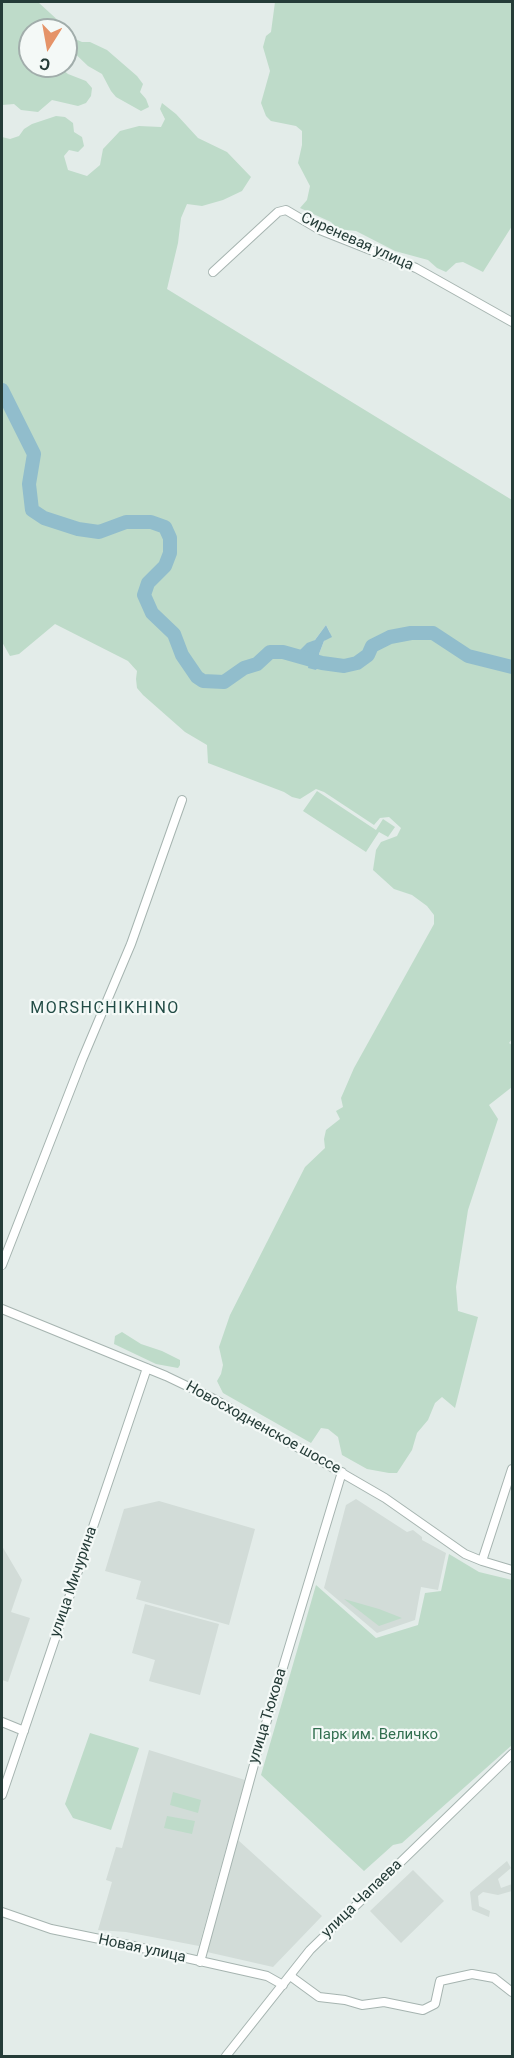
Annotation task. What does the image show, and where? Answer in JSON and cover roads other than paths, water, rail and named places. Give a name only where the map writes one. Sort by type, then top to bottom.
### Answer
[{"type":"street","name":"Сиреневая улица","points":[[213,272],[278,212],[286,210],[320,230],[416,268],[513,322]]},
{"type":"street","points":[[2,1264],[82,1060],[131,944],[182,800]]},
{"type":"street","name":"Новосходненское шоссе","points":[[2,1309],[147,1368],[214,1399],[386,1498],[465,1554],[513,1570]]},
{"type":"street","name":"улица Мичурина","points":[[2,1795],[147,1368]]},
{"type":"street","points":[[482,1561],[513,1469]]},
{"type":"street","name":"улица Тюкова","points":[[200,1962],[258,1750],[342,1472]]},
{"type":"street","points":[[2,1722],[24,1731]]},
{"type":"street","name":"улица Чапаева","points":[[226,2056],[317,1943],[513,1754]]},
{"type":"street","name":"Новая улица","points":[[2,1912],[51,1929],[267,1976],[283,1985]]},
{"type":"street","points":[[291,1974],[293,1978],[319,1997],[345,2000],[362,2005],[384,2002],[423,2010],[435,2004],[440,1981],[472,1974],[494,1978],[513,1992]]},
{"type":"water","points":[[326,625],[332,637],[324,641],[319,654],[322,663],[316,670],[308,668],[309,663],[306,661],[282,653],[298,652],[307,643],[315,640]]},
{"type":"waterway","points":[[2,390],[34,454],[29,484],[32,510],[44,518],[78,529],[99,532],[126,522],[151,522],[165,527],[170,538],[170,553],[165,566],[148,583],[144,595],[152,613],[174,634],[182,655],[197,677],[203,681],[224,682],[244,668],[257,664],[270,652],[283,652],[322,663],[344,666],[357,663],[368,655],[372,646],[390,637],[411,633],[433,633],[468,656],[512,667]]},
{"type":"district","name":"MORSHCHIKHINO","points":[[105,1009]]},
{"type":"park label","name":"Парк им. Величко","points":[[375,1735]]}]
